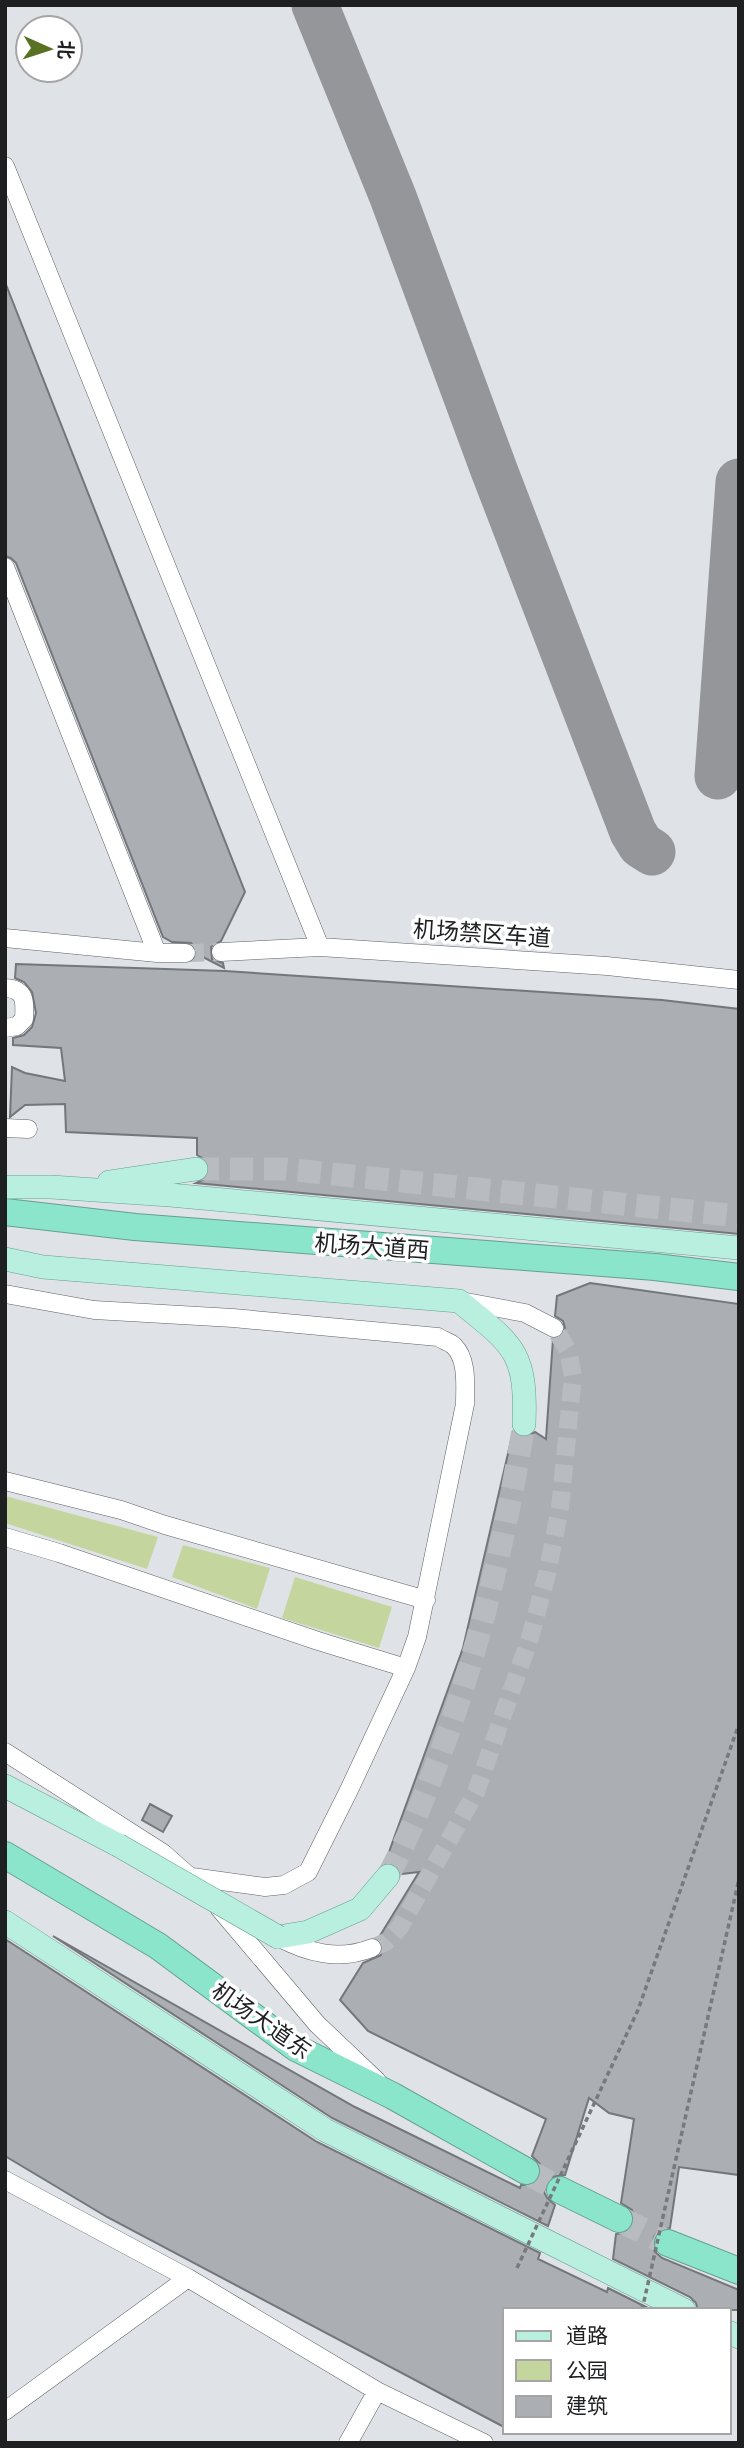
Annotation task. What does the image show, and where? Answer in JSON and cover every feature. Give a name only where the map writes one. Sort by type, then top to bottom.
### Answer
[{"type":"highway","name":"机场大道西","points":[[5,1212],[135,1227],[655,1267],[739,1278]]},
{"type":"highway","name":"机场大道东","points":[[5,1856],[158,1946],[296,2048],[393,2096],[526,2171]]},
{"type":"highway","points":[[560,2190],[619,2219]]},
{"type":"highway","points":[[668,2243],[739,2271]]},
{"type":"main road","points":[[51,1187],[110,1182],[196,1169]]},
{"type":"main road","points":[[5,1187],[51,1187],[170,1195],[739,1248]]},
{"type":"main road","points":[[5,1259],[43,1267],[459,1301],[500,1334],[517,1356],[525,1388],[524,1424]]},
{"type":"main road","points":[[5,1786],[118,1845],[278,1937],[308,1932],[360,1909],[388,1875]]},
{"type":"main road","points":[[5,1922],[325,2130],[680,2308]]},
{"type":"street","points":[[5,166],[320,947]]},
{"type":"street","points":[[5,567],[157,953]]},
{"type":"street","points":[[5,939],[157,953],[186,953]]},
{"type":"street","name":"机场禁区车道","points":[[221,952],[320,947],[607,966],[739,980]]},
{"type":"street","points":[[5,988],[19,990],[24,995],[25,1002],[24,1019],[21,1023],[5,1028]]},
{"type":"street","points":[[5,1128],[28,1129]]},
{"type":"street","points":[[5,1272],[43,1267]]},
{"type":"street","points":[[5,1294],[94,1310],[233,1318],[438,1338],[454,1346],[462,1360],[466,1377],[465,1404],[417,1637],[406,1668],[308,1872],[285,1885],[265,1887],[192,1877]]},
{"type":"street","points":[[459,1301],[525,1313],[554,1328]]},
{"type":"street","points":[[5,1481],[121,1510],[164,1525],[426,1600]]},
{"type":"street","points":[[5,1537],[406,1668]]},
{"type":"street","points":[[5,1752],[163,1853],[192,1877],[317,2024],[393,2096]]},
{"type":"street","points":[[278,1937],[300,1949],[332,1955],[354,1955],[372,1948]]},
{"type":"street","points":[[5,2180],[188,2278],[377,2391],[484,2443]]},
{"type":"street","points":[[5,2411],[188,2278]]},
{"type":"street","points":[[348,2443],[377,2391]]},
{"type":"path","points":[[517,2268],[638,2010],[739,1724]]},
{"type":"path","points":[[642,2308],[739,1879]]},
{"type":"green space","points":[[5,1496],[158,1537],[147,1569],[5,1523]]},
{"type":"green space","points":[[183,1545],[270,1568],[257,1609],[172,1577]]},
{"type":"green space","points":[[295,1577],[392,1607],[379,1648],[282,1618]]},
{"type":"building","points":[[5,282],[245,892],[221,941],[211,947],[212,959],[223,963],[224,968],[197,954],[191,943],[172,942],[163,937],[16,563],[5,556]]},
{"type":"building","points":[[16,964],[225,971],[662,1000],[739,1009],[739,1234],[196,1183],[205,1179],[210,1168],[206,1160],[197,1155],[197,1138],[66,1132],[65,1104],[25,1105],[10,1117],[12,1067],[25,1073],[65,1081],[61,1048],[13,1045],[13,1038],[24,1035],[32,1027],[36,1013],[32,992],[24,982],[15,978]]},
{"type":"building","points":[[590,1283],[739,1304],[739,2175],[679,2167],[670,2228],[658,2231],[652,2245],[662,2258],[739,2290],[739,2310],[697,2308],[690,2297],[613,2259],[616,2234],[628,2232],[635,2219],[632,2210],[621,2203],[634,2119],[609,2113],[589,2098],[565,2175],[552,2177],[546,2184],[544,2192],[555,2205],[548,2226],[332,2118],[53,1936],[355,2107],[520,2188],[521,2185],[533,2185],[539,2179],[542,2172],[540,2164],[532,2156],[546,2119],[368,2031],[340,2000],[363,1963],[381,1955],[383,1945],[378,1939],[419,1872],[402,1874],[396,1865],[385,1863],[463,1648],[513,1432],[525,1438],[535,1432],[546,1439],[553,1339],[561,1337],[565,1328],[563,1321],[555,1316],[557,1296]]},
{"type":"building","points":[[150,1804],[172,1816],[163,1832],[142,1820]]},
{"type":"building","points":[[5,1939],[317,2142],[540,2253],[538,2259],[648,2308],[503,2308],[503,2426],[107,2217],[5,2156]]},
{"type":"taxiway","points":[[315,5],[393,197],[633,832],[641,845],[652,852]]},
{"type":"taxiway","points":[[718,776],[739,482]]},
{"type":"tunnel","points":[[186,953],[221,952]]},
{"type":"tunnel","points":[[196,1169],[285,1169],[739,1216]]},
{"type":"tunnel","points":[[372,1948],[386,1942],[400,1927],[476,1792],[530,1638],[547,1574],[560,1508],[573,1376],[568,1350],[554,1328]]},
{"type":"tunnel","points":[[388,1876],[426,1792],[452,1722],[478,1638],[499,1553],[524,1424]]},
{"type":"tunnel","points":[[526,2171],[560,2190]]},
{"type":"tunnel","points":[[619,2219],[668,2243]]}]
